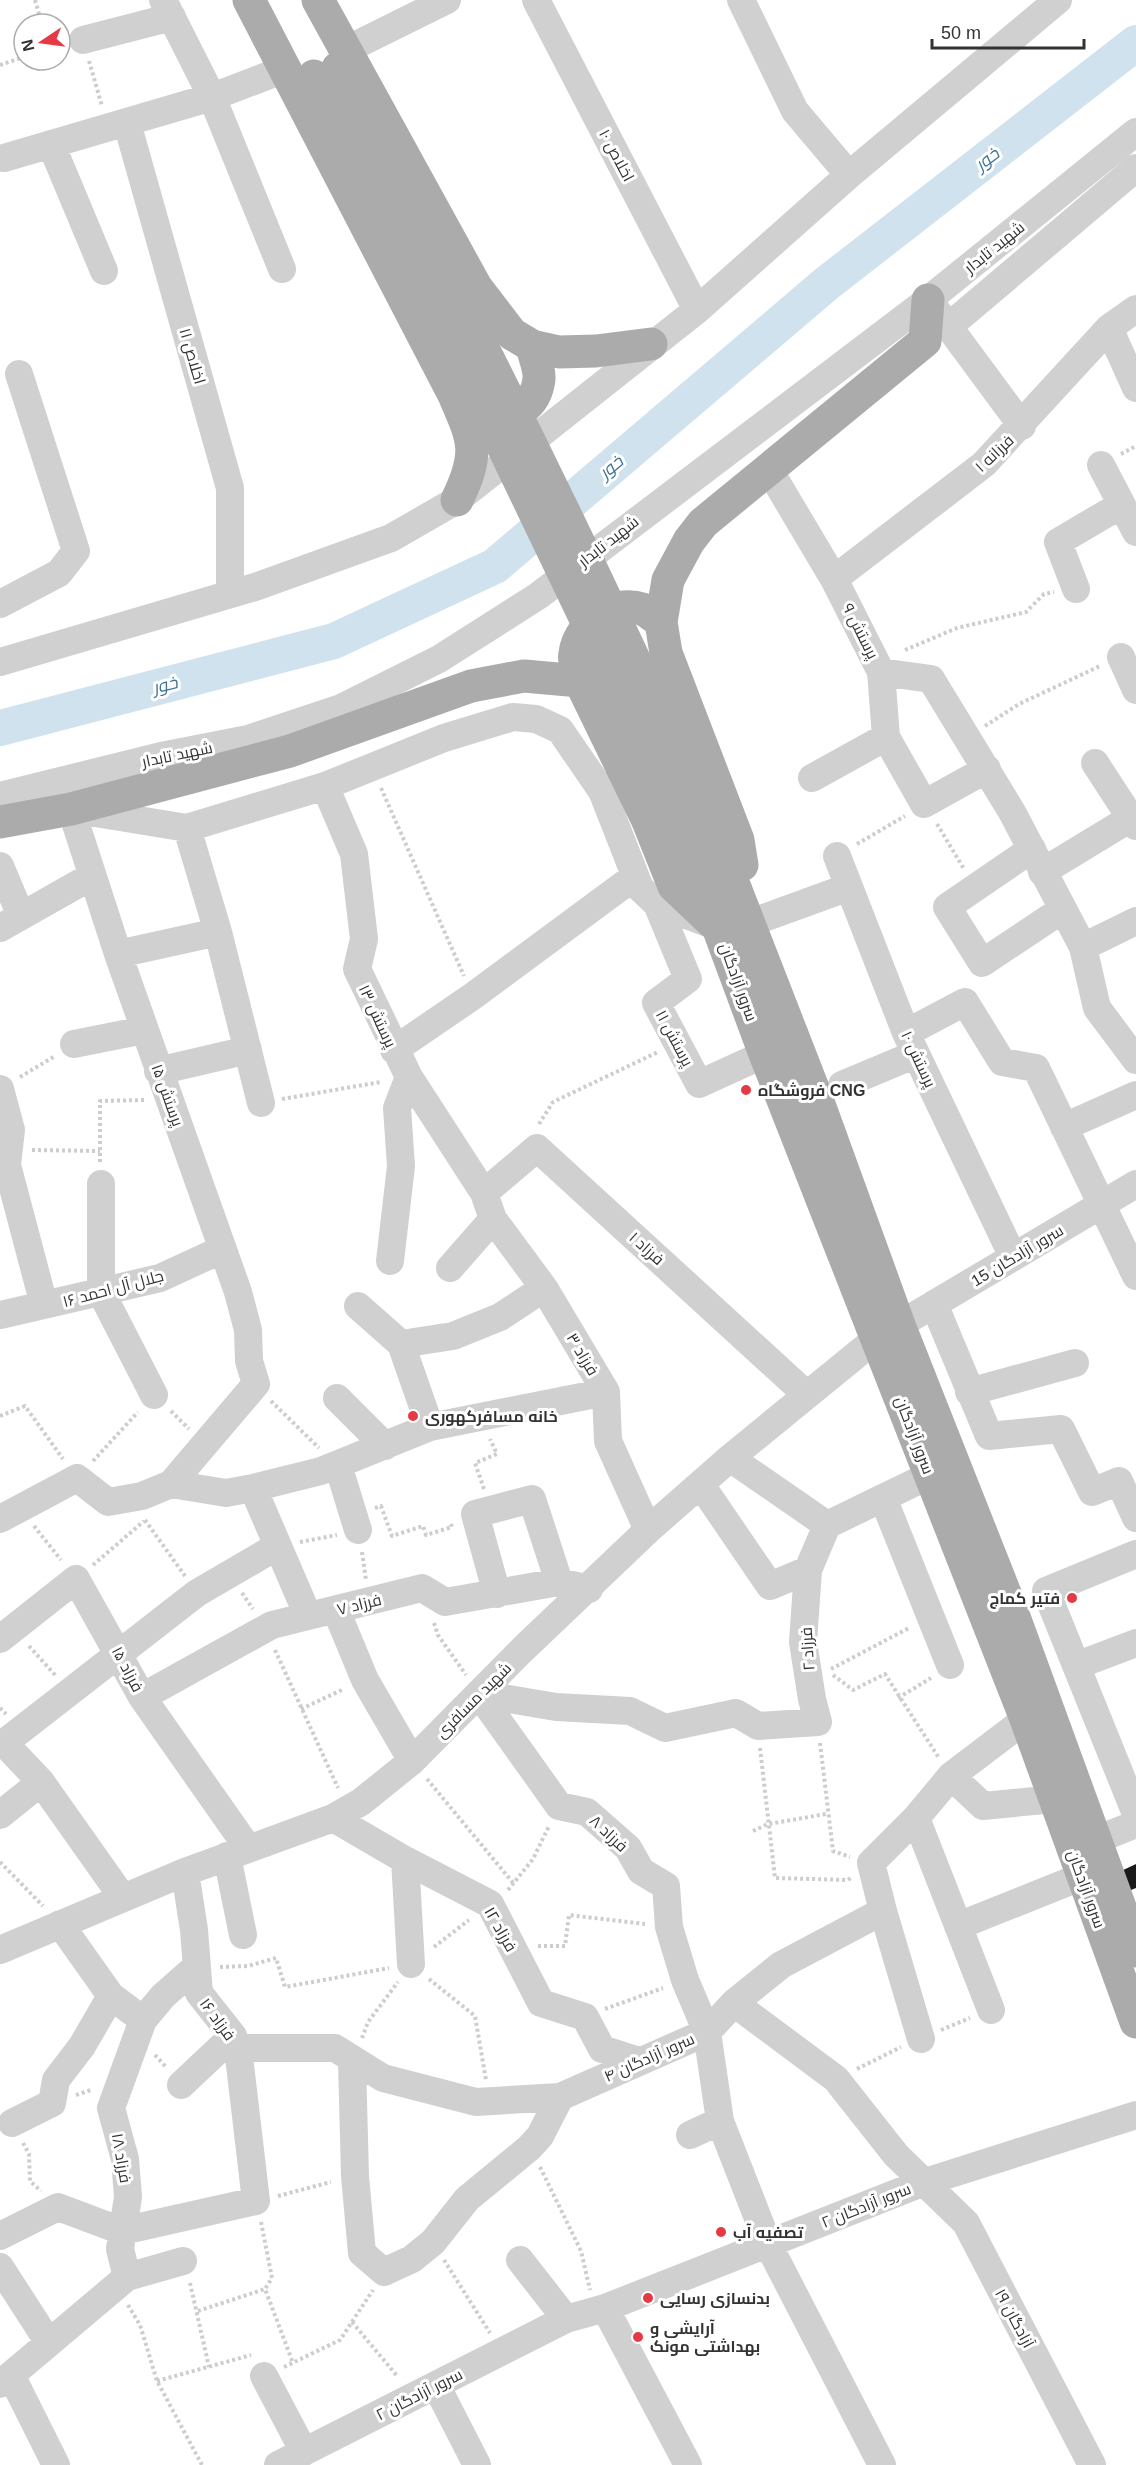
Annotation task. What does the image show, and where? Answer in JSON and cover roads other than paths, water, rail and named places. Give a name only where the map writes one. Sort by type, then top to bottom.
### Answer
[{"type":"main road","points":[[249,0],[321,66],[639,730],[703,844]]},
{"type":"main road","points":[[271,0],[321,66],[476,287],[513,334],[532,346],[559,351],[596,351],[651,344]]},
{"type":"main road","points":[[301,0],[321,66],[472,445],[470,472],[457,500]]},
{"type":"main road","points":[[318,0],[321,66]]},
{"type":"main road","points":[[750,923],[738,840],[666,653],[661,622],[668,580],[689,541],[720,506],[926,341],[928,300]]},
{"type":"main road","points":[[454,395],[473,413],[483,418],[506,419],[523,410],[534,398],[539,377],[532,346]]},
{"type":"main road","points":[[661,622],[642,609],[624,608],[598,616],[580,632],[574,656],[580,681],[648,821],[674,886],[718,928]]},
{"type":"main road","points":[[0,822],[71,808],[290,751],[471,686],[524,676],[580,681]]},
{"type":"main road","name":"سرور آزادگان","points":[[703,844],[750,923],[888,1332],[930,1475],[1096,1840],[1135,1947]]},
{"type":"main road","name":"سرور آزادگان","points":[[703,844],[718,928],[765,1054],[1010,1606],[1055,1799],[1136,2022]]},
{"type":"street","points":[[4,158],[321,66],[447,0]]},
{"type":"street","name":"اخلاص ۱۰","points":[[536,0],[698,310]]},
{"type":"street","points":[[741,0],[795,111],[849,175]]},
{"type":"street","points":[[0,662],[230,593],[391,538],[457,500],[651,344],[698,310],[849,175],[1058,0]]},
{"type":"street","points":[[83,40],[167,9],[212,97],[282,269]]},
{"type":"street","name":"اخلاص ۱۱","points":[[118,126],[230,488],[230,593]]},
{"type":"street","name":"شهید تابدار","points":[[0,796],[161,756],[248,739],[341,708],[439,659],[538,596],[928,300],[1136,132]]},
{"type":"street","points":[[51,144],[104,271]]},
{"type":"street","points":[[948,327],[1136,168]]},
{"type":"street","points":[[928,300],[1022,426]]},
{"type":"street","name":"فرزانه ۱","points":[[834,579],[984,464],[1022,426],[1109,328],[1136,309]]},
{"type":"street","points":[[1109,328],[1136,388]]},
{"type":"street","points":[[0,604],[59,573],[76,551],[19,374]]},
{"type":"street","points":[[1101,465],[1136,532]]},
{"type":"street","name":"پرستش ۹","points":[[768,468],[834,579],[879,667],[886,737],[924,804],[987,769]]},
{"type":"street","points":[[1076,589],[1058,542],[1121,505]]},
{"type":"street","points":[[1121,657],[1136,690]]},
{"type":"street","points":[[879,667],[931,679],[987,769],[1064,909],[1083,947],[1097,1008],[1136,1060]]},
{"type":"street","points":[[71,808],[187,828],[325,786],[371,765],[444,738],[513,717],[536,719],[560,730],[602,791],[640,888],[657,904],[718,928]]},
{"type":"street","points":[[812,778],[886,737]]},
{"type":"street","points":[[1064,909],[982,963],[947,907],[976,887],[1133,822],[1095,764]]},
{"type":"street","name":"پرستش ۱۳","points":[[325,786],[354,854],[364,939],[357,969],[394,1050],[409,1077],[489,1206]]},
{"type":"street","name":"پرستش ۱۵","points":[[71,808],[158,1071],[238,1292],[248,1330],[249,1361],[256,1384],[171,1484]]},
{"type":"street","points":[[187,828],[218,932],[261,1103]]},
{"type":"street","name":"پرستش ۱۰","points":[[837,856],[911,1044],[1013,1257]]},
{"type":"street","points":[[0,866],[11,922],[92,876]]},
{"type":"street","points":[[394,1050],[473,996],[634,877]]},
{"type":"street","points":[[750,923],[849,887]]},
{"type":"street","name":"پرستش ۱۱","points":[[657,904],[688,979],[656,1003],[699,1084],[765,1054]]},
{"type":"street","points":[[1083,947],[1136,921]]},
{"type":"street","points":[[118,954],[218,932]]},
{"type":"street","points":[[842,1085],[911,1044],[964,1002],[1002,1062],[1036,1068],[1136,1276]]},
{"type":"street","points":[[74,1044],[144,1030]]},
{"type":"street","points":[[158,1071],[248,1050]]},
{"type":"street","points":[[390,1261],[401,1166],[397,1108],[409,1077]]},
{"type":"street","points":[[1,1088],[11,1130],[7,1165],[44,1305]]},
{"type":"street","points":[[1064,1128],[1136,1095]]},
{"type":"street","name":"فرزاد ۱","points":[[489,1206],[537,1148],[807,1395]]},
{"type":"street","points":[[100,1184],[101,1292],[154,1395]]},
{"type":"street","name":"سرور آزادگان 15","points":[[888,1332],[1136,1184]]},
{"type":"street","points":[[450,1269],[489,1206]]},
{"type":"street","name":"فرزاد ۳","points":[[489,1206],[544,1288],[606,1392],[608,1441],[648,1530]]},
{"type":"street","name":"جلال آل احمد ۱۶","points":[[0,1315],[160,1278],[223,1250]]},
{"type":"street","points":[[401,1344],[453,1336],[500,1317],[544,1288]]},
{"type":"street","points":[[934,1304],[989,1436],[1061,1429],[1092,1492],[1119,1481],[1136,1518]]},
{"type":"street","points":[[358,1306],[401,1344],[430,1427]]},
{"type":"street","name":"شهید مسافری","points":[[5,1941],[60,1924],[185,1872],[341,1814],[387,1783],[648,1530],[730,1458],[888,1332]]},
{"type":"street","points":[[969,1392],[1076,1363]]},
{"type":"street","points":[[10,1514],[77,1478],[108,1502],[142,1496],[171,1484],[226,1493],[253,1488],[338,1465],[430,1427],[606,1392]]},
{"type":"street","points":[[337,1398],[385,1446]]},
{"type":"street","points":[[730,1458],[827,1525],[930,1475]]},
{"type":"street","points":[[338,1465],[356,1522]]},
{"type":"street","points":[[701,1485],[770,1586],[808,1570]]},
{"type":"street","points":[[253,1488],[276,1547],[308,1616]]},
{"type":"street","points":[[884,1498],[950,1665]]},
{"type":"street","points":[[560,1582],[532,1499],[483,1512],[497,1594],[560,1582],[589,1588]]},
{"type":"street","name":"فرزاد ۲","points":[[479,1694],[556,1707],[630,1711],[666,1728],[736,1713],[758,1726],[818,1722],[803,1642],[808,1570],[827,1525]]},
{"type":"street","points":[[123,1898],[41,1782],[2,1744],[119,1651],[197,1593],[276,1547]]},
{"type":"street","points":[[1136,1554],[1047,1591],[1136,1814]]},
{"type":"street","name":"فرزاد ۱۵","points":[[6,1633],[76,1579],[119,1651],[142,1697],[237,1852]]},
{"type":"street","name":"فرزاد ۷","points":[[142,1697],[272,1625],[422,1588],[445,1602],[497,1594]]},
{"type":"street","points":[[336,1610],[365,1680],[412,1761]]},
{"type":"street","points":[[1078,1665],[1136,1643]]},
{"type":"street","name":"فرزاد ۸","points":[[479,1694],[559,1806],[587,1812],[628,1848],[641,1871],[666,1886],[669,1927],[685,1980],[706,2032],[720,2121],[768,2244],[882,2465]]},
{"type":"street","points":[[921,2039],[871,1863],[916,1818],[951,1776],[1037,1714]]},
{"type":"street","points":[[951,1776],[983,1806],[1055,1799]]},
{"type":"street","points":[[0,1815],[41,1782]]},
{"type":"street","name":"فرزاد ۱۲","points":[[341,1814],[405,1860],[490,1904],[541,2003],[585,2017],[602,2049],[639,2061]]},
{"type":"street","points":[[916,1818],[991,2010]]},
{"type":"street","points":[[1096,1840],[1136,1824]]},
{"type":"street","points":[[237,1852],[243,1935]]},
{"type":"street","points":[[405,1860],[411,1964]]},
{"type":"street","name":"فرزاد ۱۶","points":[[122,2231],[256,2201],[235,2042],[199,1993],[194,1930],[185,1872]]},
{"type":"street","points":[[958,1926],[1083,1876]]},
{"type":"street","name":"سرور آزادگان ۴","points":[[235,2042],[335,2048],[352,2062],[382,2078],[476,2102],[560,2097],[706,2032],[734,2003],[781,1965],[883,1911]]},
{"type":"street","points":[[60,1924],[111,1996],[140,2027]]},
{"type":"street","name":"فرزاد ۱۸","points":[[122,2282],[120,2249],[128,2197],[125,2160],[111,2108],[118,2082],[140,2027],[163,1995],[196,1967]]},
{"type":"street","points":[[12,2123],[52,2103],[56,2080],[82,2046],[111,1996]]},
{"type":"street","name":"آزادگان ۱۹","points":[[734,2003],[836,2079],[896,2155],[922,2183],[966,2223],[1092,2465]]},
{"type":"street","points":[[181,2085],[235,2042]]},
{"type":"street","points":[[352,2062],[355,2176],[362,2253],[384,2272],[412,2259],[432,2242],[467,2199],[529,2148],[540,2136],[560,2097]]},
{"type":"street","name":"سرور آزادگان ۲","points":[[278,2465],[566,2319],[599,2310],[922,2183],[1136,2115]]},
{"type":"street","points":[[690,2135],[720,2121]]},
{"type":"street","points":[[0,2236],[58,2207],[122,2231]]},
{"type":"street","points":[[56,2465],[6,2380],[122,2282],[183,2260]]},
{"type":"street","points":[[520,2260],[566,2319]]},
{"type":"street","points":[[2,2274],[49,2343]]},
{"type":"street","points":[[599,2310],[688,2465]]},
{"type":"street","points":[[264,2376],[304,2452]]},
{"type":"street","points":[[425,2391],[477,2465]]},
{"type":"waterway","name":"خور","points":[[0,728],[334,641],[495,566],[826,284],[1136,43]]},
{"type":"place","name":"فروشگاه CNG","points":[[746,1090]]},
{"type":"place","name":"خانه مسافرکهوری","points":[[413,1416]]},
{"type":"place","name":"فتیر کماج","points":[[1072,1598]]},
{"type":"place","name":"تصفیه آب","points":[[721,2232]]},
{"type":"place","name":"بدنسازی رسایی","points":[[648,2298]]},
{"type":"place","name":"آرایشی و بهداشتی مونک","points":[[638,2337]]}]
